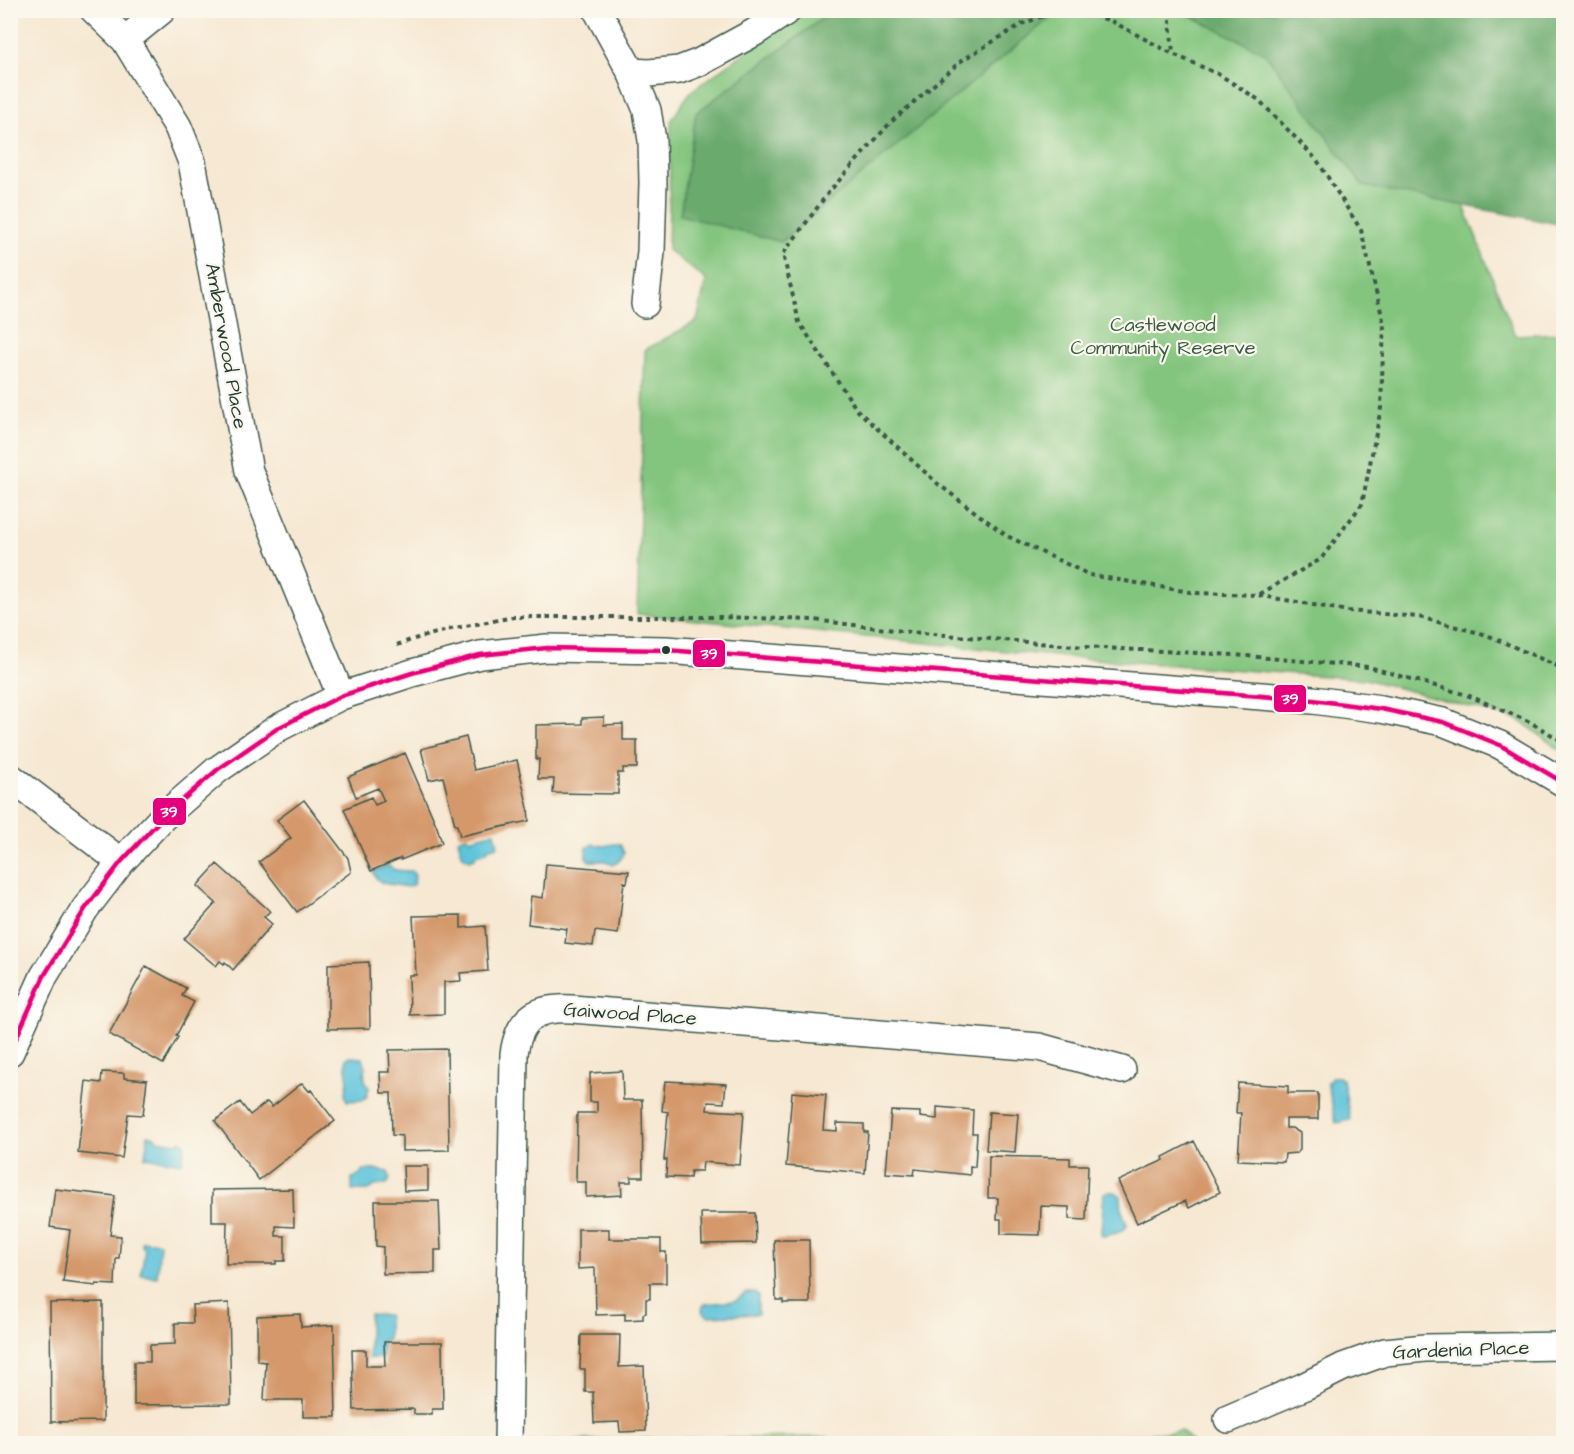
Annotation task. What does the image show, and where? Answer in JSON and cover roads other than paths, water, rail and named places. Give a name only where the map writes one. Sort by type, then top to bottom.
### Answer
[{"type":"street","name":"Amberwood Place","points":[[94,10],[126,40],[178,127],[192,162],[249,471],[341,696]]},
{"type":"street","points":[[126,40],[162,10]]},
{"type":"street","points":[[597,10],[631,72],[647,110],[652,140],[651,252],[645,304]]},
{"type":"street","points":[[631,72],[679,70],[700,62],[775,20],[788,10]]},
{"type":"street","points":[[10,1052],[44,976],[85,909],[121,862],[163,817],[217,770],[278,728],[341,696],[412,673],[480,655],[547,648],[666,650],[1313,700],[1381,709],[1443,722],[1500,745],[1563,783]]},
{"type":"street","points":[[10,777],[121,862]]},
{"type":"street","name":"Gaiwood Place","points":[[508,1443],[514,1054],[516,1040],[522,1028],[543,1010],[557,1008],[1039,1047],[1122,1070]]},
{"type":"street","name":"Gardenia Place","points":[[1228,1419],[1343,1367],[1385,1352],[1425,1348],[1563,1346]]},
{"type":"water","points":[[495,832],[498,846],[487,849],[487,852],[475,855],[475,858],[469,860],[462,855],[458,839],[468,836],[469,839]]},
{"type":"water","points":[[593,844],[604,846],[620,844],[624,853],[613,865],[605,861],[589,861],[586,857],[586,849]]},
{"type":"water","points":[[388,865],[396,870],[412,871],[415,876],[414,884],[405,887],[379,881],[373,872]]},
{"type":"water","points":[[346,1058],[363,1058],[365,1080],[369,1088],[364,1100],[347,1101],[345,1096],[348,1081]]},
{"type":"water","points":[[1332,1077],[1343,1079],[1350,1120],[1336,1123],[1327,1082]]},
{"type":"water","points":[[148,1135],[156,1137],[157,1140],[177,1143],[181,1140],[185,1144],[182,1163],[145,1157]]},
{"type":"water","points":[[364,1170],[388,1172],[389,1180],[386,1184],[374,1186],[370,1190],[352,1191],[352,1178]]},
{"type":"water","points":[[1110,1192],[1121,1196],[1122,1211],[1127,1225],[1119,1232],[1102,1236],[1104,1193]]},
{"type":"water","points":[[142,1241],[160,1243],[157,1277],[141,1275],[145,1249]]},
{"type":"water","points":[[746,1293],[755,1293],[758,1296],[758,1314],[708,1316],[702,1311],[705,1304],[735,1301]]},
{"type":"water","points":[[369,1314],[388,1315],[388,1340],[382,1340],[382,1358],[369,1358]]},
{"type":"park label","name":"Castlewood Community Reserve","points":[[1163,336]]}]
